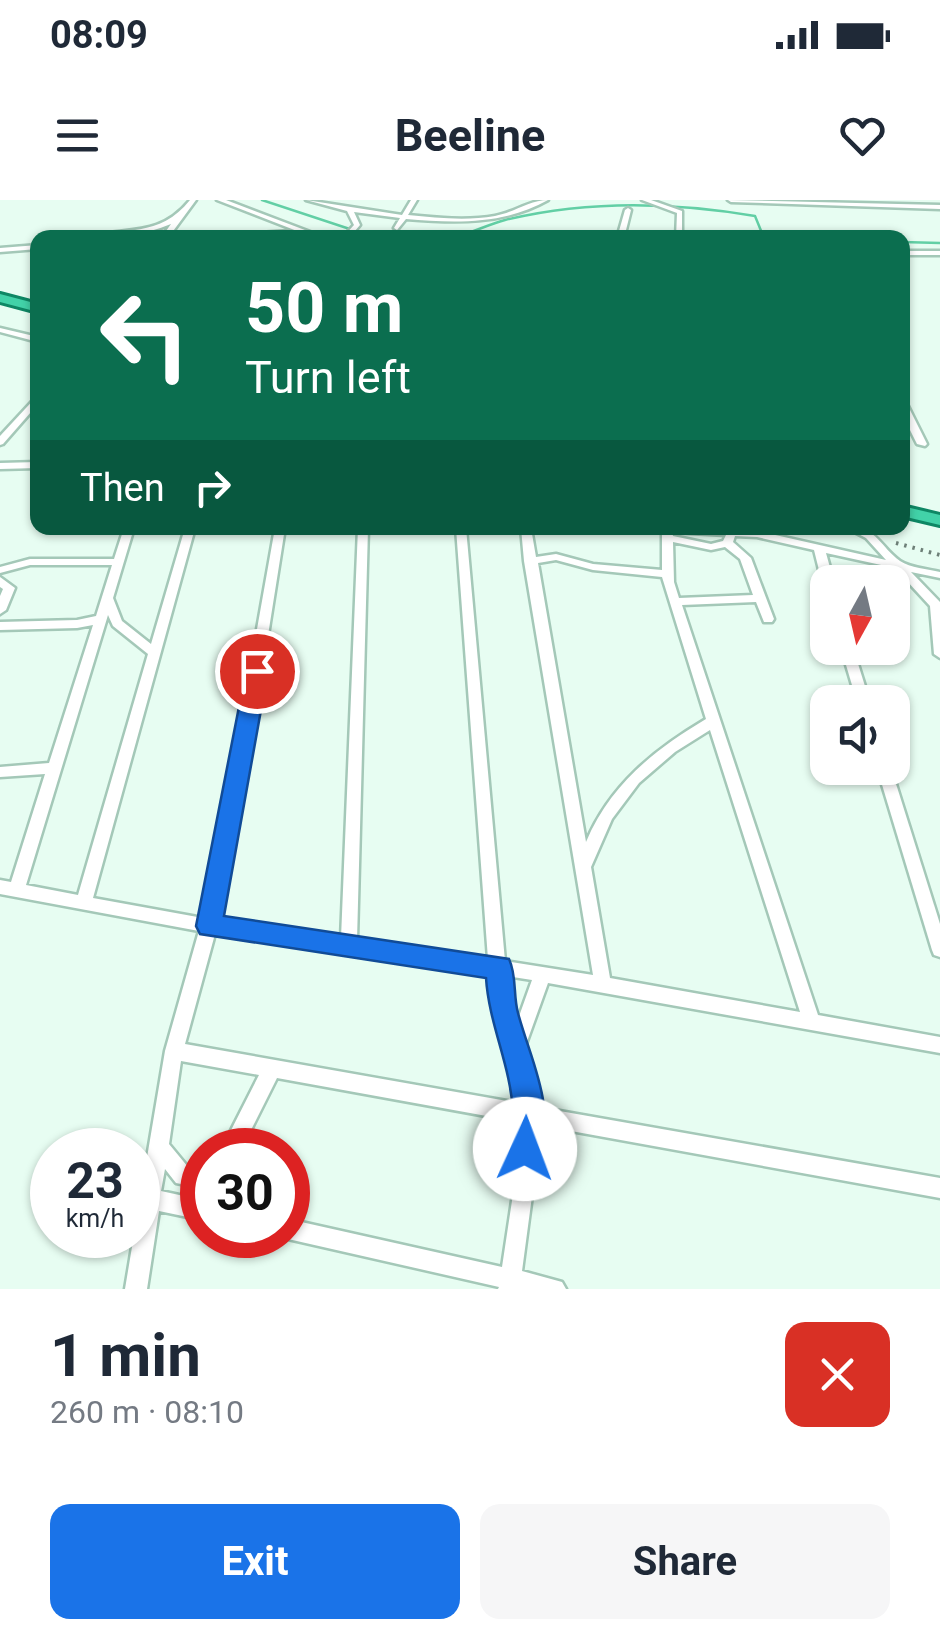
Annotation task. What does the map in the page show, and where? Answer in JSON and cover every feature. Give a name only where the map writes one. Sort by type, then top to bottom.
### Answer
[{"type":"highway","points":[[0,298],[30,306]]},
{"type":"highway","points":[[910,513],[940,520]]},
{"type":"street","points":[[170,230],[194,200]]},
{"type":"street","points":[[220,200],[297,230]]},
{"type":"street","points":[[309,200],[350,210],[476,219],[502,216],[545,200]]},
{"type":"street","points":[[397,228],[414,200]]},
{"type":"street","points":[[646,200],[680,212],[679,230]]},
{"type":"street","points":[[731,200],[940,207]]},
{"type":"street","points":[[350,210],[356,225],[351,230]]},
{"type":"street","points":[[622,230],[628,210]]},
{"type":"street","points":[[152,230],[181,217]]},
{"type":"street","points":[[0,250],[30,248]]},
{"type":"street","points":[[910,254],[940,253]]},
{"type":"street","points":[[0,330],[30,338]]},
{"type":"street","points":[[0,442],[30,407]]},
{"type":"street","points":[[910,420],[922,444]]},
{"type":"street","points":[[0,466],[30,465]]},
{"type":"street","points":[[127,535],[8,889],[209,926],[543,974],[940,1044]]},
{"type":"street","points":[[84,903],[188,535]]},
{"type":"street","points":[[160,1134],[174,1051],[209,926],[228,836],[279,535]]},
{"type":"street","points":[[349,944],[363,535]]},
{"type":"street","points":[[462,535],[503,1011],[524,1074],[529,1117],[510,1284]]},
{"type":"street","points":[[527,535],[604,985]]},
{"type":"street","points":[[663,535],[668,574],[712,722],[812,1022]]},
{"type":"street","points":[[702,535],[819,547],[940,575]]},
{"type":"street","points":[[870,536],[938,608],[940,654]]},
{"type":"street","points":[[728,537],[744,558],[768,619]]},
{"type":"street","points":[[819,547],[824,565]]},
{"type":"street","points":[[530,561],[556,557],[593,568],[668,574]]},
{"type":"street","points":[[0,570],[30,562],[117,562]]},
{"type":"street","points":[[0,582],[9,588],[0,610]]},
{"type":"street","points":[[108,598],[117,623],[155,653]]},
{"type":"street","points":[[676,602],[761,598]]},
{"type":"street","points":[[0,626],[88,624],[101,619]]},
{"type":"street","points":[[585,870],[606,811],[657,758],[712,722]]},
{"type":"street","points":[[0,772],[51,768]]},
{"type":"street","points":[[889,785],[940,950]]},
{"type":"street","points":[[515,1050],[543,974]]},
{"type":"street","points":[[174,1051],[940,1188]]},
{"type":"street","points":[[243,1128],[273,1067]]},
{"type":"street","points":[[160,1148],[180,1172]]},
{"type":"street","points":[[310,1234],[510,1284],[555,1289]]},
{"type":"street","points":[[136,1289],[141,1258]]},
{"type":"path","points":[[870,536],[940,555]]},
{"type":"waterway","points":[[262,200],[353,230]]},
{"type":"waterway","points":[[476,230],[536,214],[630,205],[755,216],[761,230]]},
{"type":"waterway","points":[[910,242],[940,243]]},
{"type":"route","points":[[257,671],[209,926],[499,968],[503,1011],[524,1074],[529,1117],[525,1149]]}]
